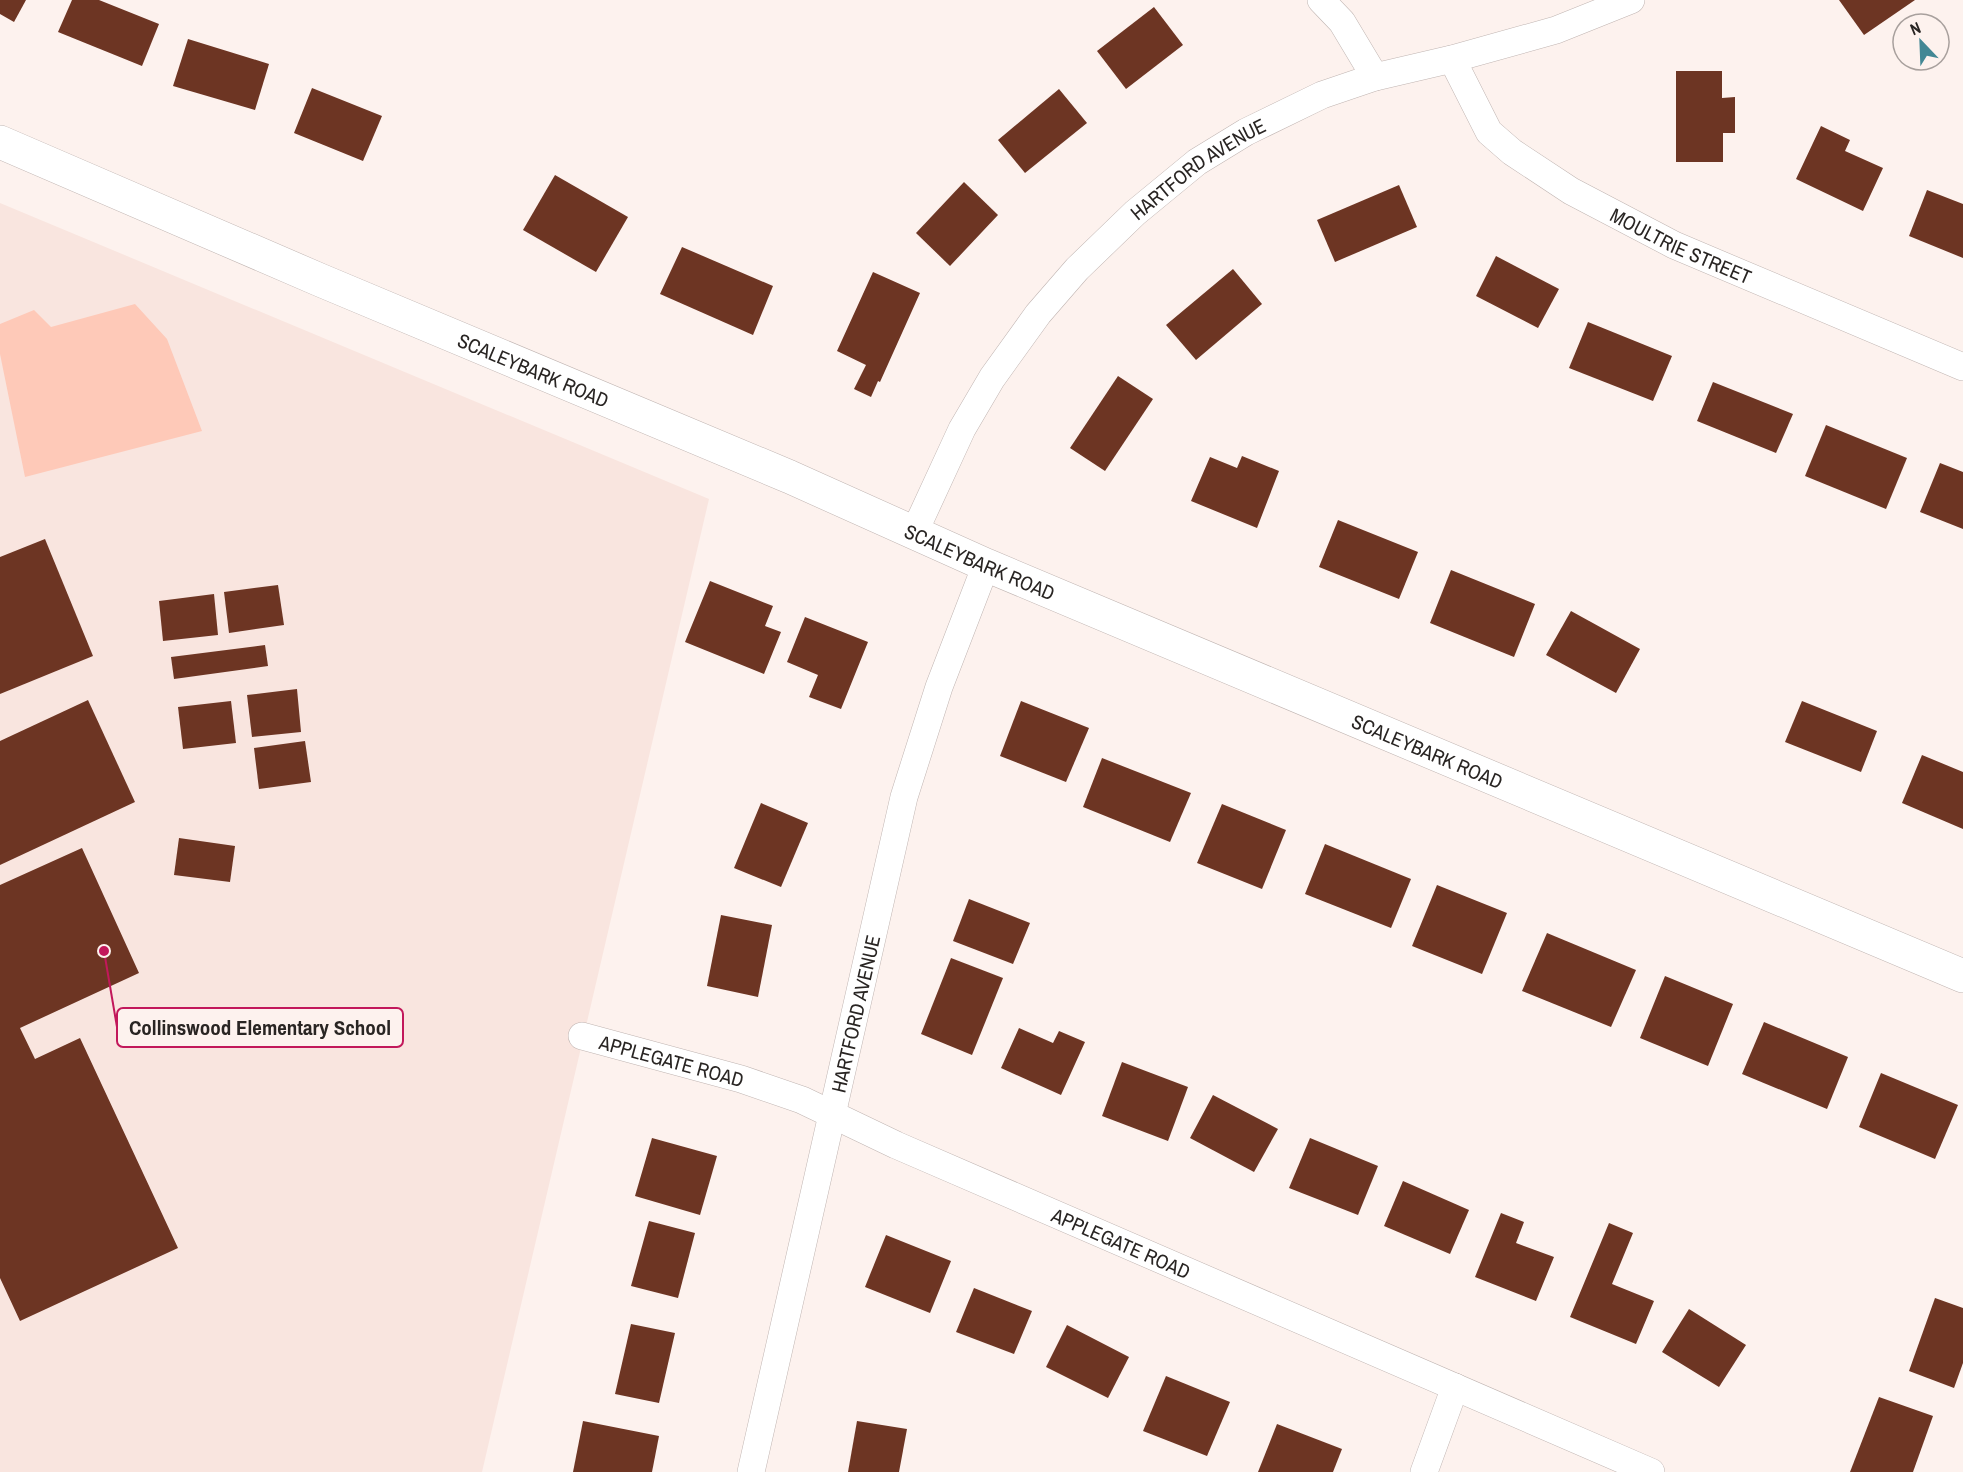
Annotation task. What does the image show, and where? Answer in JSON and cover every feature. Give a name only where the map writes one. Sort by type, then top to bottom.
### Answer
[{"type":"street","points":[[1321,0],[1342,22],[1375,77]]},
{"type":"street","name":"HARTFORD AVENUE","points":[[914,533],[962,429],[992,378],[1038,314],[1077,269],[1135,213],[1197,162],[1246,132],[1322,94],[1375,77],[1452,59],[1556,30],[1631,0]]},
{"type":"street","name":"MOULTRIE STREET","points":[[1452,59],[1489,132],[1512,152],[1571,191],[1674,245],[1963,367]]},
{"type":"street","name":"SCALEYBARK ROAD","points":[[0,142],[320,280],[790,477],[986,565],[1963,976]]},
{"type":"street","name":"HARTFORD AVENUE","points":[[751,1472],[904,797],[939,687],[986,565]]},
{"type":"street","name":"APPLEGATE ROAD","points":[[582,1036],[741,1079],[802,1100],[918,1154],[1651,1472]]},
{"type":"street","points":[[1424,1472],[1455,1387]]},
{"type":"shaded area","points":[[0,203],[709,499],[482,1472],[0,1472]]},
{"type":"shaded area","points":[[135,304],[167,339],[202,431],[25,477],[0,354],[0,324],[34,310],[51,327]]},
{"type":"building","points":[[0,0],[26,0],[14,22],[0,14]]},
{"type":"building","points":[[72,0],[99,0],[159,24],[142,66],[58,32]]},
{"type":"building","points":[[1839,0],[1915,0],[1898,12],[1891,12],[1891,16],[1864,35]]},
{"type":"building","points":[[1154,7],[1183,45],[1126,89],[1097,51]]},
{"type":"building","points":[[188,39],[269,64],[255,110],[173,86]]},
{"type":"building","points":[[1676,71],[1722,71],[1722,98],[1735,97],[1735,133],[1723,133],[1723,162],[1676,162]]},
{"type":"building","points":[[312,88],[382,116],[363,161],[294,133]]},
{"type":"building","points":[[1059,89],[1087,123],[1025,173],[998,140]]},
{"type":"building","points":[[1821,126],[1850,140],[1845,151],[1883,168],[1863,211],[1796,179]]},
{"type":"building","points":[[555,175],[628,217],[596,272],[523,230]]},
{"type":"building","points":[[964,182],[998,215],[950,266],[916,233]]},
{"type":"building","points":[[1399,185],[1417,227],[1335,262],[1317,220]]},
{"type":"building","points":[[1927,190],[1963,204],[1963,258],[1909,236]]},
{"type":"building","points":[[682,247],[773,286],[753,335],[660,294]]},
{"type":"building","points":[[1496,256],[1559,289],[1538,328],[1476,296]]},
{"type":"building","points":[[1233,269],[1262,304],[1196,360],[1166,325]]},
{"type":"building","points":[[873,272],[920,293],[871,397],[854,389],[866,365],[837,351]]},
{"type":"building","points":[[1588,322],[1672,356],[1653,401],[1569,368]]},
{"type":"building","points":[[1118,376],[1153,399],[1105,471],[1070,448]]},
{"type":"building","points":[[1713,382],[1793,414],[1776,453],[1697,421]]},
{"type":"building","points":[[1826,425],[1907,458],[1886,509],[1805,476]]},
{"type":"building","points":[[1242,456],[1279,471],[1257,528],[1191,501],[1210,457],[1237,468]]},
{"type":"building","points":[[1940,463],[1963,472],[1963,529],[1920,512]]},
{"type":"building","points":[[1338,520],[1418,552],[1399,599],[1319,567]]},
{"type":"building","points":[[45,539],[93,656],[0,694],[0,557]]},
{"type":"building","points":[[1451,570],[1535,604],[1514,657],[1430,623]]},
{"type":"building","points":[[710,581],[773,606],[765,626],[781,632],[764,674],[685,642]]},
{"type":"building","points":[[278,585],[284,625],[229,633],[224,592]]},
{"type":"building","points":[[214,594],[218,635],[163,641],[159,601]]},
{"type":"building","points":[[1571,611],[1640,649],[1616,693],[1546,655]]},
{"type":"building","points":[[805,617],[868,642],[841,709],[809,697],[818,675],[787,662]]},
{"type":"building","points":[[265,645],[268,666],[174,679],[171,657]]},
{"type":"building","points":[[297,689],[301,732],[252,737],[247,695]]},
{"type":"building","points":[[88,700],[135,802],[0,865],[0,741]]},
{"type":"building","points":[[231,701],[236,743],[183,749],[178,707]]},
{"type":"building","points":[[1021,701],[1089,728],[1066,782],[1000,756]]},
{"type":"building","points":[[1802,701],[1877,731],[1861,772],[1785,742]]},
{"type":"building","points":[[305,741],[311,782],[259,789],[254,748]]},
{"type":"building","points":[[1922,755],[1963,772],[1963,829],[1902,803]]},
{"type":"building","points":[[1102,758],[1191,793],[1170,842],[1083,807]]},
{"type":"building","points":[[761,803],[808,823],[781,887],[734,868]]},
{"type":"building","points":[[1222,804],[1286,830],[1262,889],[1197,863]]},
{"type":"building","points":[[179,838],[235,846],[230,882],[174,875]]},
{"type":"building","points":[[1325,844],[1411,879],[1391,928],[1305,894]]},
{"type":"building","points":[[82,848],[139,973],[20,1028],[35,1059],[80,1038],[178,1248],[20,1321],[0,1278],[0,885]]},
{"type":"building","points":[[1437,885],[1507,913],[1482,974],[1412,946]]},
{"type":"building","points":[[969,899],[1030,923],[1013,964],[953,941]]},
{"type":"building","points":[[721,915],[772,925],[758,997],[707,986]]},
{"type":"building","points":[[1547,933],[1636,970],[1611,1027],[1522,991]]},
{"type":"building","points":[[951,958],[1003,978],[972,1055],[921,1034]]},
{"type":"building","points":[[1665,976],[1733,1004],[1708,1066],[1640,1038]]},
{"type":"building","points":[[1764,1022],[1848,1057],[1827,1109],[1742,1074]]},
{"type":"building","points":[[1019,1028],[1053,1043],[1059,1031],[1085,1042],[1061,1095],[1001,1068]]},
{"type":"building","points":[[1122,1062],[1188,1087],[1168,1141],[1102,1116]]},
{"type":"building","points":[[1881,1073],[1958,1105],[1935,1159],[1859,1127]]},
{"type":"building","points":[[1213,1095],[1278,1129],[1254,1172],[1190,1138]]},
{"type":"building","points":[[652,1138],[717,1156],[700,1215],[635,1196]]},
{"type":"building","points":[[1310,1138],[1378,1166],[1358,1215],[1289,1188]]},
{"type":"building","points":[[1403,1181],[1469,1210],[1450,1254],[1384,1226]]},
{"type":"building","points":[[1501,1213],[1524,1222],[1516,1243],[1554,1257],[1536,1301],[1475,1277]]},
{"type":"building","points":[[649,1221],[695,1233],[678,1298],[631,1286]]},
{"type":"building","points":[[1609,1223],[1633,1233],[1612,1284],[1654,1301],[1636,1344],[1570,1317]]},
{"type":"building","points":[[886,1235],[951,1261],[930,1313],[865,1287]]},
{"type":"building","points":[[974,1288],[1032,1311],[1014,1354],[956,1332]]},
{"type":"building","points":[[1935,1298],[1963,1308],[1963,1363],[1954,1388],[1909,1371]]},
{"type":"building","points":[[1689,1309],[1746,1345],[1719,1387],[1662,1352]]},
{"type":"building","points":[[631,1324],[675,1333],[659,1403],[615,1394]]},
{"type":"building","points":[[1067,1325],[1129,1357],[1108,1398],[1046,1367]]},
{"type":"building","points":[[1166,1376],[1230,1402],[1207,1456],[1143,1431]]},
{"type":"building","points":[[1879,1397],[1933,1416],[1913,1472],[1850,1472]]},
{"type":"building","points":[[583,1421],[659,1436],[652,1472],[573,1472]]},
{"type":"building","points":[[857,1421],[907,1429],[899,1472],[848,1472]]},
{"type":"building","points":[[1277,1424],[1342,1449],[1333,1472],[1258,1472]]},
{"type":"place","name":"Collinswood Elementary School","points":[[104,951]]}]
